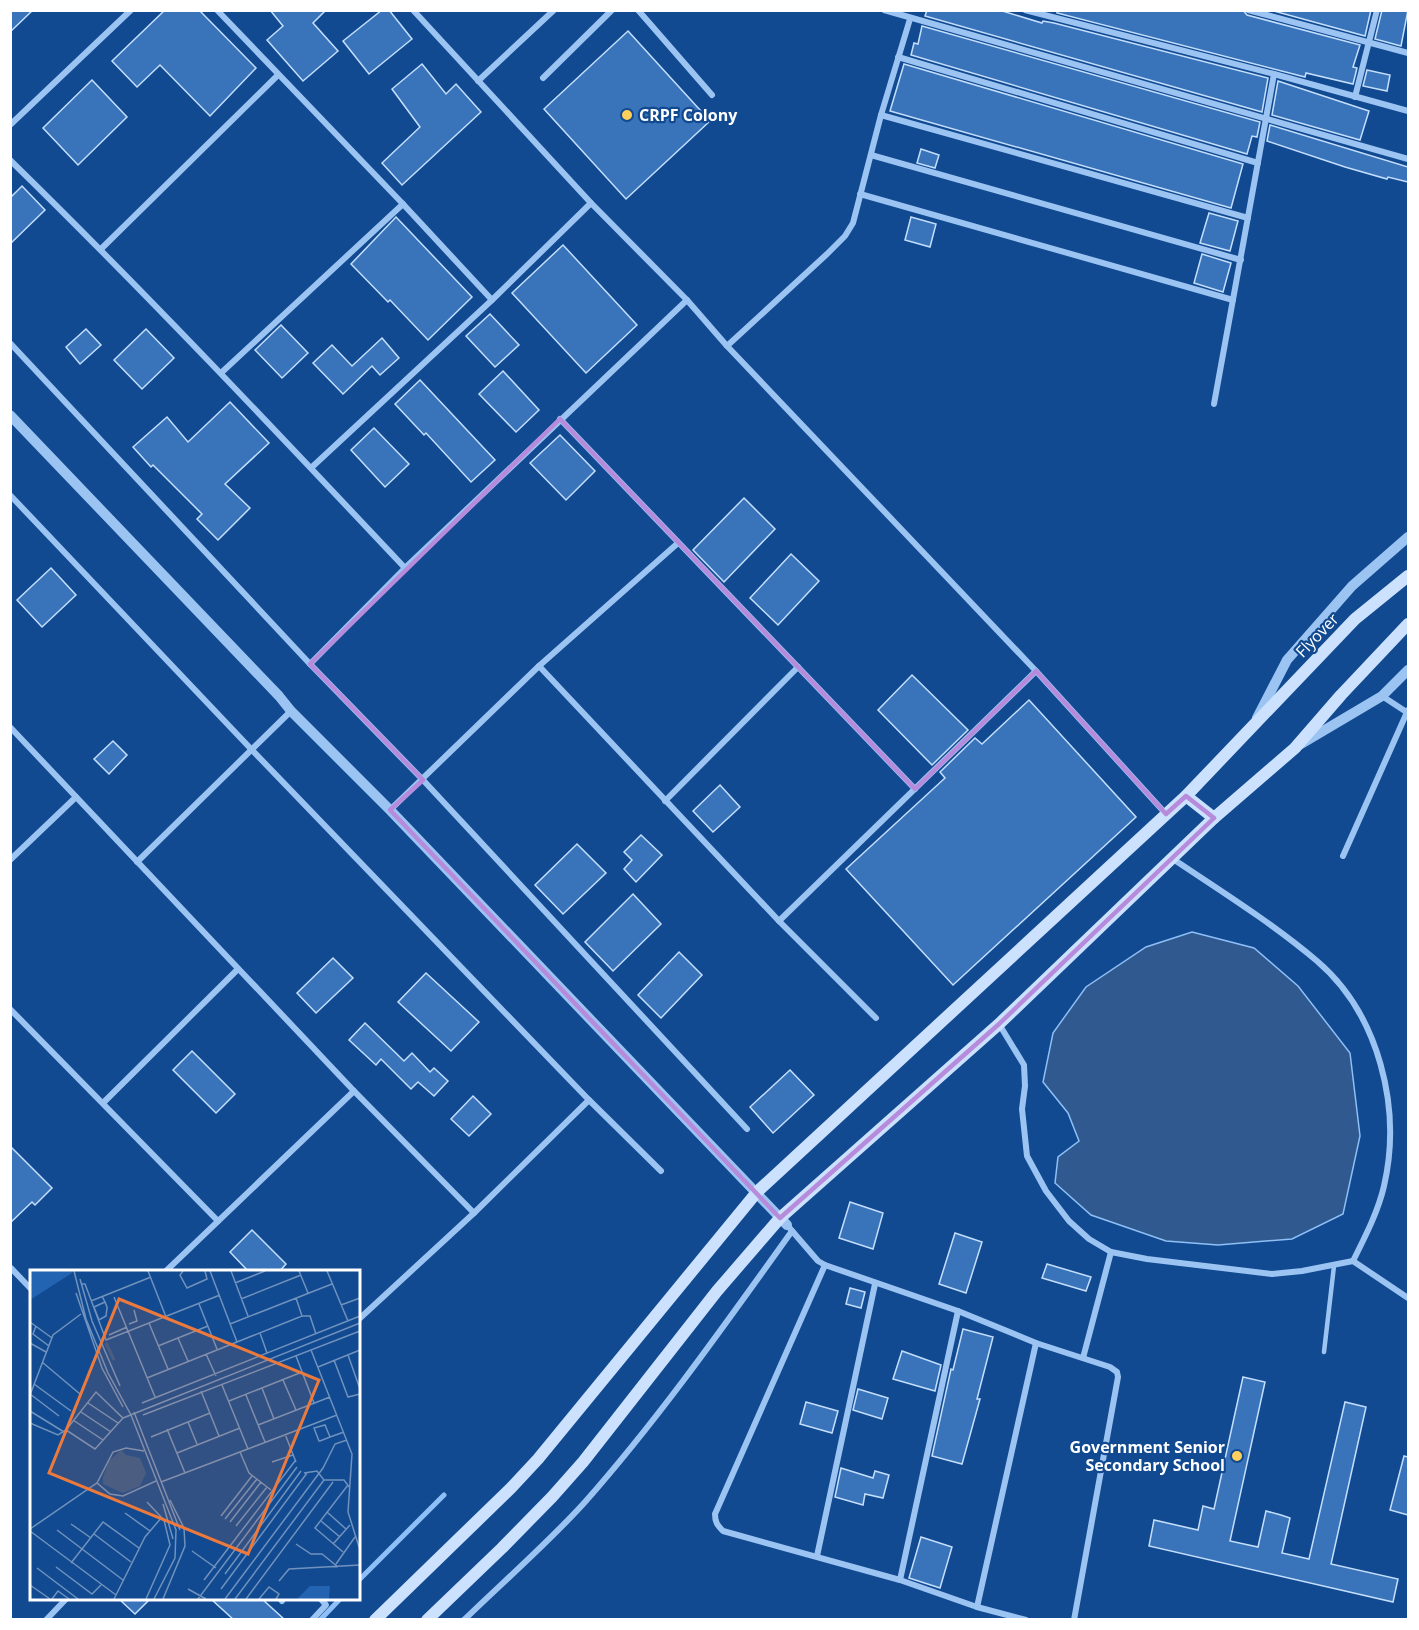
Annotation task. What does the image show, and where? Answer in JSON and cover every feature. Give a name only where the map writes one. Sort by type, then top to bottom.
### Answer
[{"type":"main road","name":"Flyover","points":[[375,1620],[538,1459],[757,1192],[1166,814],[1355,619],[1408,576]]},
{"type":"main road","points":[[427,1620],[502,1548],[583,1462],[717,1291],[1214,818],[1294,748],[1408,624]]},
{"type":"main road","points":[[1186,795],[1214,818]]},
{"type":"street","points":[[10,125],[131,10]]},
{"type":"street","points":[[218,10],[492,300]]},
{"type":"street","points":[[413,10],[591,203],[687,300],[727,346],[1036,671],[1166,814]]},
{"type":"street","points":[[478,81],[554,10]]},
{"type":"street","points":[[543,78],[612,10]]},
{"type":"street","points":[[638,10],[712,95]]},
{"type":"street","points":[[884,10],[1408,159]]},
{"type":"street","points":[[1025,10],[1408,111]]},
{"type":"street","points":[[1248,10],[1408,53]]},
{"type":"street","points":[[1355,98],[1377,10]]},
{"type":"street","points":[[727,346],[845,236],[853,223],[881,115],[910,18]]},
{"type":"street","points":[[898,57],[1258,163]]},
{"type":"street","points":[[1214,404],[1274,74]]},
{"type":"street","points":[[101,249],[278,75]]},
{"type":"street","points":[[881,115],[1248,218]]},
{"type":"street","points":[[871,155],[1240,260]]},
{"type":"street","points":[[10,160],[101,249],[405,568]]},
{"type":"street","points":[[860,194],[1233,300]]},
{"type":"street","points":[[311,468],[492,300],[591,203]]},
{"type":"street","points":[[221,373],[403,204]]},
{"type":"street","points":[[310,664],[405,568],[687,300]]},
{"type":"street","points":[[10,343],[310,664],[423,780],[747,1129]]},
{"type":"street","points":[[10,415],[291,711],[390,810],[757,1192],[818,1261],[875,1284],[958,1311],[1036,1343],[1114,1369],[1118,1377],[1074,1620]]},
{"type":"street","points":[[560,419],[915,789]]},
{"type":"street","points":[[10,495],[589,1100],[661,1171]]},
{"type":"street","points":[[1255,724],[1287,660],[1352,586],[1408,537]]},
{"type":"street","points":[[390,810],[539,666],[678,543]]},
{"type":"street","points":[[539,666],[779,921],[876,1018]]},
{"type":"street","points":[[665,801],[798,667]]},
{"type":"street","points":[[1294,748],[1382,696],[1408,670]]},
{"type":"street","points":[[779,921],[1036,671]]},
{"type":"street","points":[[1343,856],[1408,712],[1382,696]]},
{"type":"street","points":[[137,862],[291,711]]},
{"type":"street","points":[[10,727],[354,1091],[474,1213]]},
{"type":"street","points":[[10,860],[76,797]]},
{"type":"street","points":[[1172,858],[1246,908],[1318,962],[1353,1001],[1373,1042],[1387,1088],[1390,1140],[1384,1185],[1373,1220],[1353,1261]]},
{"type":"street","points":[[103,1103],[238,969]]},
{"type":"street","points":[[10,1009],[218,1221]]},
{"type":"street","points":[[999,1024],[1024,1065],[1025,1086],[1022,1109],[1027,1156],[1046,1191],[1069,1221],[1089,1239],[1111,1252],[1147,1259],[1272,1274],[1334,1266],[1353,1261],[1408,1298]]},
{"type":"street","points":[[167,1270],[354,1091]]},
{"type":"street","points":[[360,1318],[474,1213],[589,1100]]},
{"type":"street","points":[[464,1620],[590,1495],[631,1447],[700,1356],[786,1225]]},
{"type":"street","points":[[1083,1358],[1111,1252]]},
{"type":"street","points":[[825,1265],[715,1514],[715,1521],[723,1531],[900,1580],[977,1607],[1026,1620]]},
{"type":"street","points":[[10,1268],[30,1288]]},
{"type":"street","points":[[817,1556],[875,1284]]},
{"type":"street","points":[[900,1580],[958,1311]]},
{"type":"street","points":[[977,1607],[1036,1343]]},
{"type":"street","points":[[46,1620],[67,1600]]},
{"type":"street","points":[[312,1620],[326,1605],[321,1600]]},
{"type":"lane","points":[[1324,1352],[1334,1266]]},
{"type":"highlighted area","points":[[560,419],[915,789],[1036,671],[1166,814],[1186,796],[1214,818],[999,1024],[780,1218],[390,810],[423,780],[310,664]]},
{"type":"water","points":[[1192,932],[1254,948],[1298,986],[1350,1053],[1360,1136],[1343,1214],[1292,1239],[1218,1245],[1166,1241],[1091,1215],[1055,1183],[1058,1157],[1079,1141],[1068,1113],[1043,1082],[1053,1033],[1086,987],[1146,947]]},
{"type":"building","points":[[10,10],[33,10],[10,32]]},
{"type":"building","points":[[165,10],[199,10],[256,68],[210,116],[160,65],[137,87],[112,61]]},
{"type":"building","points":[[270,10],[326,10],[313,23],[338,51],[303,81],[267,40],[283,26]]},
{"type":"building","points":[[382,10],[389,10],[412,39],[369,74],[343,41]]},
{"type":"building","points":[[927,10],[999,10],[1042,23],[1043,21],[1054,23],[1268,78],[1262,112],[925,16]]},
{"type":"building","points":[[1057,10],[1243,10],[1247,15],[1360,45],[1353,67],[1357,68],[1353,84],[1306,73],[1305,77],[1057,13]]},
{"type":"building","points":[[1270,10],[1371,10],[1365,36]]},
{"type":"building","points":[[1382,10],[1408,10],[1401,46],[1375,39]]},
{"type":"building","points":[[922,26],[1260,122],[1257,137],[1252,136],[1247,154],[911,55],[914,43],[918,44]]},
{"type":"building","name":"CRPF Colony","points":[[628,31],[710,121],[626,199],[544,109]]},
{"type":"building","points":[[422,64],[446,94],[456,84],[481,112],[402,185],[382,163],[420,127],[392,89]]},
{"type":"building","points":[[904,64],[1243,164],[1231,208],[890,111]]},
{"type":"building","points":[[1367,70],[1390,75],[1387,91],[1363,86]]},
{"type":"building","points":[[92,80],[127,117],[78,165],[43,128]]},
{"type":"building","points":[[1278,81],[1369,111],[1360,140],[1272,115]]},
{"type":"building","points":[[1270,125],[1408,167],[1408,182],[1388,177],[1387,179],[1345,167],[1267,141]]},
{"type":"building","points":[[921,149],[939,155],[935,168],[917,163]]},
{"type":"building","points":[[22,186],[45,210],[10,244],[10,198]]},
{"type":"building","points":[[1209,213],[1238,221],[1230,251],[1200,243]]},
{"type":"building","points":[[396,217],[472,297],[428,340],[351,264]]},
{"type":"building","points":[[911,217],[936,224],[930,247],[905,240]]},
{"type":"building","points":[[563,245],[637,325],[586,373],[512,293]]},
{"type":"building","points":[[1202,254],[1231,263],[1223,292],[1194,283]]},
{"type":"building","points":[[490,314],[519,345],[495,367],[466,336]]},
{"type":"building","points":[[281,325],[308,353],[282,378],[255,350]]},
{"type":"building","points":[[86,329],[101,345],[80,364],[66,347]]},
{"type":"building","points":[[146,329],[174,358],[142,389],[114,360]]},
{"type":"building","points":[[382,338],[399,358],[380,375],[372,366],[343,394],[313,363],[332,345],[352,366]]},
{"type":"building","points":[[503,371],[539,410],[516,432],[479,394]]},
{"type":"building","points":[[420,380],[495,460],[471,482],[426,433],[424,435],[395,404]]},
{"type":"building","points":[[230,402],[269,443],[225,484],[250,508],[218,540],[197,519],[202,514],[153,465],[151,467],[133,447],[167,417],[188,442]]},
{"type":"building","points":[[374,428],[409,464],[385,487],[351,450]]},
{"type":"building","points":[[560,435],[595,471],[566,500],[530,463]]},
{"type":"building","points":[[744,498],[775,529],[724,582],[693,550]]},
{"type":"building","points":[[791,554],[819,581],[778,625],[750,598]]},
{"type":"building","points":[[51,568],[76,595],[42,627],[17,600]]},
{"type":"building","points":[[912,675],[968,730],[932,765],[878,710]]},
{"type":"building","points":[[1029,700],[1136,817],[953,985],[846,869],[945,778],[940,772],[975,738],[982,744]]},
{"type":"building","points":[[113,741],[127,755],[109,774],[94,759]]},
{"type":"building","points":[[720,785],[740,807],[713,832],[693,811]]},
{"type":"building","points":[[641,835],[662,855],[636,882],[624,869],[632,860],[624,852]]},
{"type":"building","points":[[577,844],[606,873],[563,914],[535,885]]},
{"type":"building","points":[[633,894],[661,924],[613,971],[585,942]]},
{"type":"building","points":[[679,952],[702,975],[661,1018],[638,995]]},
{"type":"building","points":[[333,958],[353,978],[316,1013],[297,993]]},
{"type":"building","points":[[426,973],[479,1022],[451,1051],[398,1002]]},
{"type":"building","points":[[365,1023],[404,1061],[412,1053],[430,1072],[434,1068],[448,1081],[434,1096],[418,1082],[411,1089],[381,1059],[376,1065],[349,1040]]},
{"type":"building","points":[[192,1051],[235,1094],[216,1113],[173,1070]]},
{"type":"building","points":[[790,1070],[814,1095],[773,1133],[750,1107]]},
{"type":"building","points":[[473,1096],[491,1114],[469,1136],[451,1119]]},
{"type":"building","points":[[10,1146],[52,1188],[35,1205],[32,1202],[10,1223]]},
{"type":"building","points":[[850,1202],[883,1213],[873,1249],[839,1238]]},
{"type":"building","points":[[252,1230],[286,1264],[281,1270],[247,1270],[230,1252]]},
{"type":"building","points":[[955,1233],[982,1242],[966,1293],[939,1284]]},
{"type":"building","points":[[1047,1264],[1091,1277],[1086,1291],[1042,1278]]},
{"type":"building","points":[[850,1288],[865,1292],[861,1308],[846,1304]]},
{"type":"building","points":[[963,1329],[993,1337],[977,1399],[980,1399],[962,1464],[932,1456],[951,1369],[953,1370]]},
{"type":"building","points":[[902,1351],[941,1365],[935,1391],[893,1379]]},
{"type":"building","name":"Government Senior Secondary School","points":[[1243,1377],[1265,1382],[1230,1541],[1258,1547],[1266,1511],[1290,1518],[1282,1553],[1309,1559],[1345,1402],[1366,1407],[1331,1564],[1398,1579],[1393,1602],[1149,1546],[1154,1520],[1198,1530],[1203,1506],[1214,1509]]},
{"type":"building","points":[[858,1389],[888,1398],[882,1419],[853,1410]]},
{"type":"building","points":[[806,1402],[838,1411],[832,1433],[800,1424]]},
{"type":"building","points":[[1404,1456],[1408,1457],[1408,1515],[1390,1510]]},
{"type":"building","points":[[841,1468],[873,1478],[875,1471],[889,1475],[883,1498],[865,1494],[863,1505],[835,1497]]},
{"type":"building","points":[[921,1537],[952,1547],[940,1588],[909,1578]]},
{"type":"building","points":[[120,1600],[149,1600],[135,1614]]},
{"type":"building","points":[[212,1600],[263,1600],[285,1620],[234,1620]]},
{"type":"waterway","points":[[360,1579],[444,1495]]},
{"type":"waterway","points":[[320,1620],[339,1600]]},
{"type":"place","name":"CRPF Colony","points":[[627,115]]},
{"type":"place","name":"Government Senior Secondary School","points":[[1237,1456]]}]
